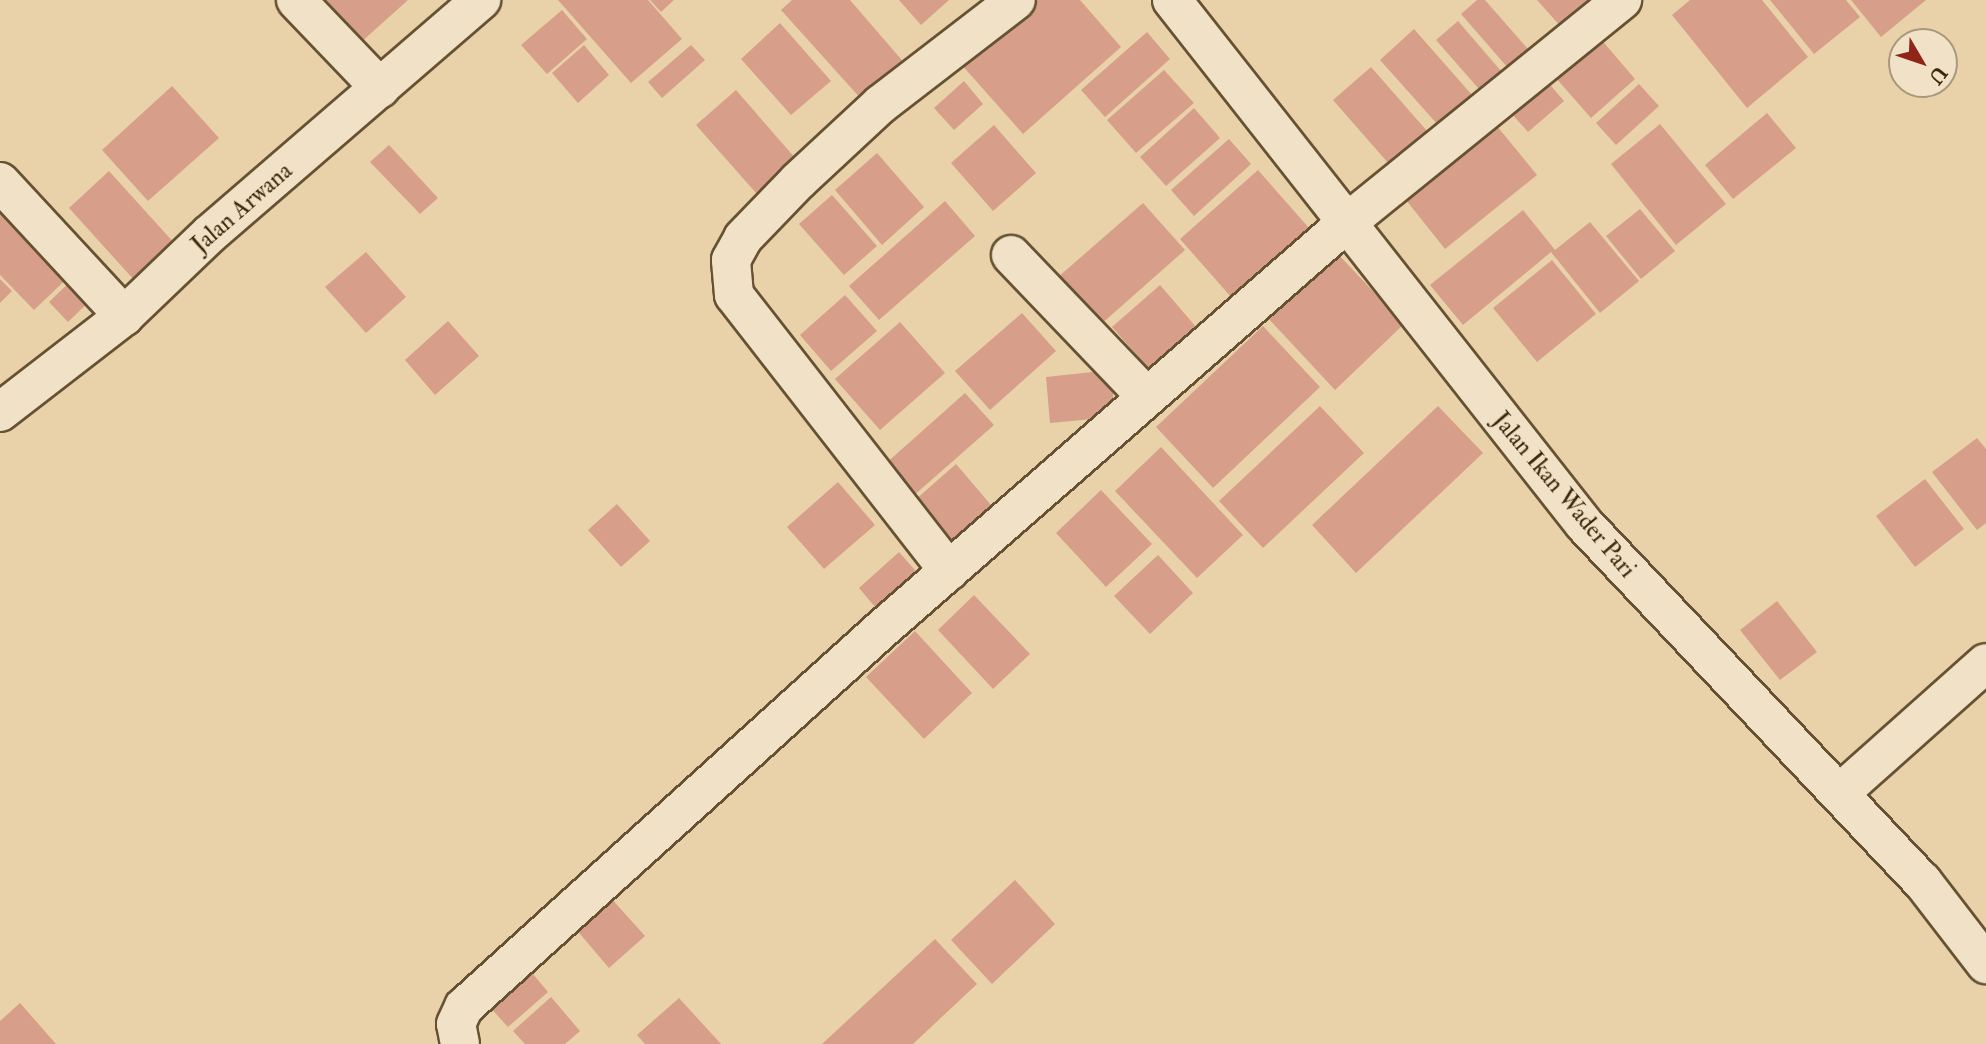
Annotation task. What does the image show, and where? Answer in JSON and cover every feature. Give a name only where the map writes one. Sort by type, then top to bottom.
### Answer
[{"type":"street","points":[[296,0],[380,88]]},
{"type":"street","name":"Jalan Arwana","points":[[0,412],[124,316],[481,0]]},
{"type":"street","points":[[949,571],[734,295],[732,260],[743,237],[797,181],[881,104],[1016,0]]},
{"type":"street","name":"Jalan Ikan Wader Pari","points":[[1171,0],[1344,225],[1584,524],[1708,661],[1922,881],[1986,964]]},
{"type":"street","points":[[460,1044],[456,1024],[464,1007],[949,571],[1145,395],[1344,225],[1622,0]]},
{"type":"street","points":[[0,182],[124,316]]},
{"type":"street","points":[[1011,255],[1145,395]]},
{"type":"street","points":[[1839,793],[1986,663]]},
{"type":"building","points":[[319,0],[408,0],[359,44]]},
{"type":"building","points":[[558,0],[648,0],[682,39],[631,83]]},
{"type":"building","points":[[650,0],[674,0],[661,12]]},
{"type":"building","points":[[792,0],[850,0],[913,73],[871,110],[781,10]]},
{"type":"building","points":[[899,0],[949,0],[921,25]]},
{"type":"building","points":[[1032,0],[1080,0],[1121,47],[1023,134],[960,63]]},
{"type":"building","points":[[1477,0],[1485,0],[1536,58],[1515,76],[1461,14]]},
{"type":"building","points":[[1537,0],[1594,0],[1562,28]]},
{"type":"building","points":[[1690,0],[1762,0],[1808,57],[1747,108],[1672,15]]},
{"type":"building","points":[[1770,0],[1846,0],[1860,17],[1814,54]]},
{"type":"building","points":[[1851,0],[1926,0],[1892,28],[1888,28],[1881,37]]},
{"type":"building","points":[[562,10],[587,39],[547,74],[521,45]]},
{"type":"building","points":[[1458,21],[1507,78],[1485,96],[1436,40]]},
{"type":"building","points":[[780,23],[831,81],[791,115],[741,59]]},
{"type":"building","points":[[1414,29],[1472,95],[1438,125],[1380,60]]},
{"type":"building","points":[[1147,32],[1170,59],[1105,117],[1081,90]]},
{"type":"building","points":[[1599,37],[1635,79],[1591,118],[1555,77]]},
{"type":"building","points":[[584,45],[609,75],[578,103],[552,73]]},
{"type":"building","points":[[691,45],[705,60],[662,98],[648,82]]},
{"type":"building","points":[[1371,67],[1427,131],[1389,164],[1333,100]]},
{"type":"building","points":[[1164,70],[1194,103],[1136,153],[1107,120]]},
{"type":"building","points":[[1546,80],[1564,101],[1528,132],[1510,112]]},
{"type":"building","points":[[964,81],[983,104],[954,130],[934,108]]},
{"type":"building","points":[[1639,84],[1659,106],[1616,145],[1596,123]]},
{"type":"building","points":[[172,86],[219,138],[148,201],[102,150]]},
{"type":"building","points":[[736,90],[796,159],[756,193],[696,125]]},
{"type":"building","points":[[1194,108],[1220,138],[1166,186],[1140,157]]},
{"type":"building","points":[[1767,113],[1796,148],[1733,199],[1705,165]]},
{"type":"building","points":[[1660,124],[1726,204],[1676,245],[1611,164]]},
{"type":"building","points":[[994,125],[1036,173],[993,211],[951,163]]},
{"type":"building","points":[[1497,126],[1537,175],[1445,249],[1406,200]]},
{"type":"building","points":[[1229,139],[1251,164],[1194,216],[1171,190]]},
{"type":"building","points":[[389,145],[438,198],[420,214],[370,162]]},
{"type":"building","points":[[877,153],[924,207],[882,245],[835,190]]},
{"type":"building","points":[[1258,170],[1309,228],[1231,297],[1180,239]]},
{"type":"building","points":[[109,171],[176,245],[135,281],[69,208]]},
{"type":"building","points":[[832,195],[877,246],[844,275],[799,224]]},
{"type":"building","points":[[0,200],[75,271],[34,310],[0,275]]},
{"type":"building","points":[[945,201],[975,236],[879,320],[849,286]]},
{"type":"building","points":[[1143,203],[1185,250],[1099,326],[1057,278]]},
{"type":"building","points":[[1640,209],[1675,251],[1641,279],[1606,236]]},
{"type":"building","points":[[1523,210],[1555,250],[1590,222],[1639,281],[1600,313],[1551,252],[1463,325],[1430,285]]},
{"type":"building","points":[[366,252],[406,297],[366,333],[325,287]]},
{"type":"building","points":[[1337,253],[1404,324],[1335,390],[1268,318]]},
{"type":"building","points":[[1552,260],[1596,314],[1537,362],[1493,308]]},
{"type":"building","points":[[78,274],[97,294],[68,322],[49,302]]},
{"type":"building","points":[[0,279],[12,291],[0,303]]},
{"type":"building","points":[[1160,285],[1197,328],[1150,370],[1112,327]]},
{"type":"building","points":[[845,295],[877,331],[831,371],[800,335]]},
{"type":"building","points":[[1022,313],[1056,351],[990,410],[955,371]]},
{"type":"building","points":[[448,321],[479,356],[435,395],[405,360]]},
{"type":"building","points":[[900,322],[945,373],[880,430],[835,379]]},
{"type":"building","points":[[1263,326],[1320,387],[1213,488],[1156,427]]},
{"type":"building","points":[[1111,370],[1115,417],[1050,423],[1046,377]]},
{"type":"building","points":[[965,393],[994,425],[903,505],[875,473]]},
{"type":"building","points":[[1320,406],[1364,453],[1263,548],[1219,501]]},
{"type":"building","points":[[1438,406],[1483,453],[1356,573],[1312,525]]},
{"type":"building","points":[[1977,438],[1986,449],[1986,523],[1977,530],[1932,472]]},
{"type":"building","points":[[1161,447],[1243,535],[1197,578],[1115,491]]},
{"type":"building","points":[[956,464],[997,512],[948,555],[906,508]]},
{"type":"building","points":[[1925,479],[1964,529],[1915,567],[1876,516]]},
{"type":"building","points":[[838,482],[875,525],[824,569],[787,527]]},
{"type":"building","points":[[1101,490],[1152,544],[1106,587],[1056,533]]},
{"type":"building","points":[[617,504],[650,541],[621,567],[588,530]]},
{"type":"building","points":[[899,552],[922,578],[881,614],[859,588]]},
{"type":"building","points":[[1158,555],[1193,593],[1150,634],[1114,596]]},
{"type":"building","points":[[974,595],[1030,654],[993,689],[938,630]]},
{"type":"building","points":[[1777,601],[1817,652],[1780,680],[1740,630]]},
{"type":"building","points":[[915,631],[972,693],[924,739],[866,677]]},
{"type":"building","points":[[1015,880],[1055,924],[992,984],[951,940]]},
{"type":"building","points":[[609,896],[645,936],[609,968],[574,927]]},
{"type":"building","points":[[935,939],[977,984],[913,1044],[822,1044]]},
{"type":"building","points":[[528,968],[548,992],[508,1027],[487,1004]]},
{"type":"building","points":[[551,997],[580,1031],[565,1044],[525,1044],[513,1031]]},
{"type":"building","points":[[679,998],[721,1044],[645,1044],[637,1035]]},
{"type":"building","points":[[20,1003],[56,1044],[0,1044],[0,1021]]}]
